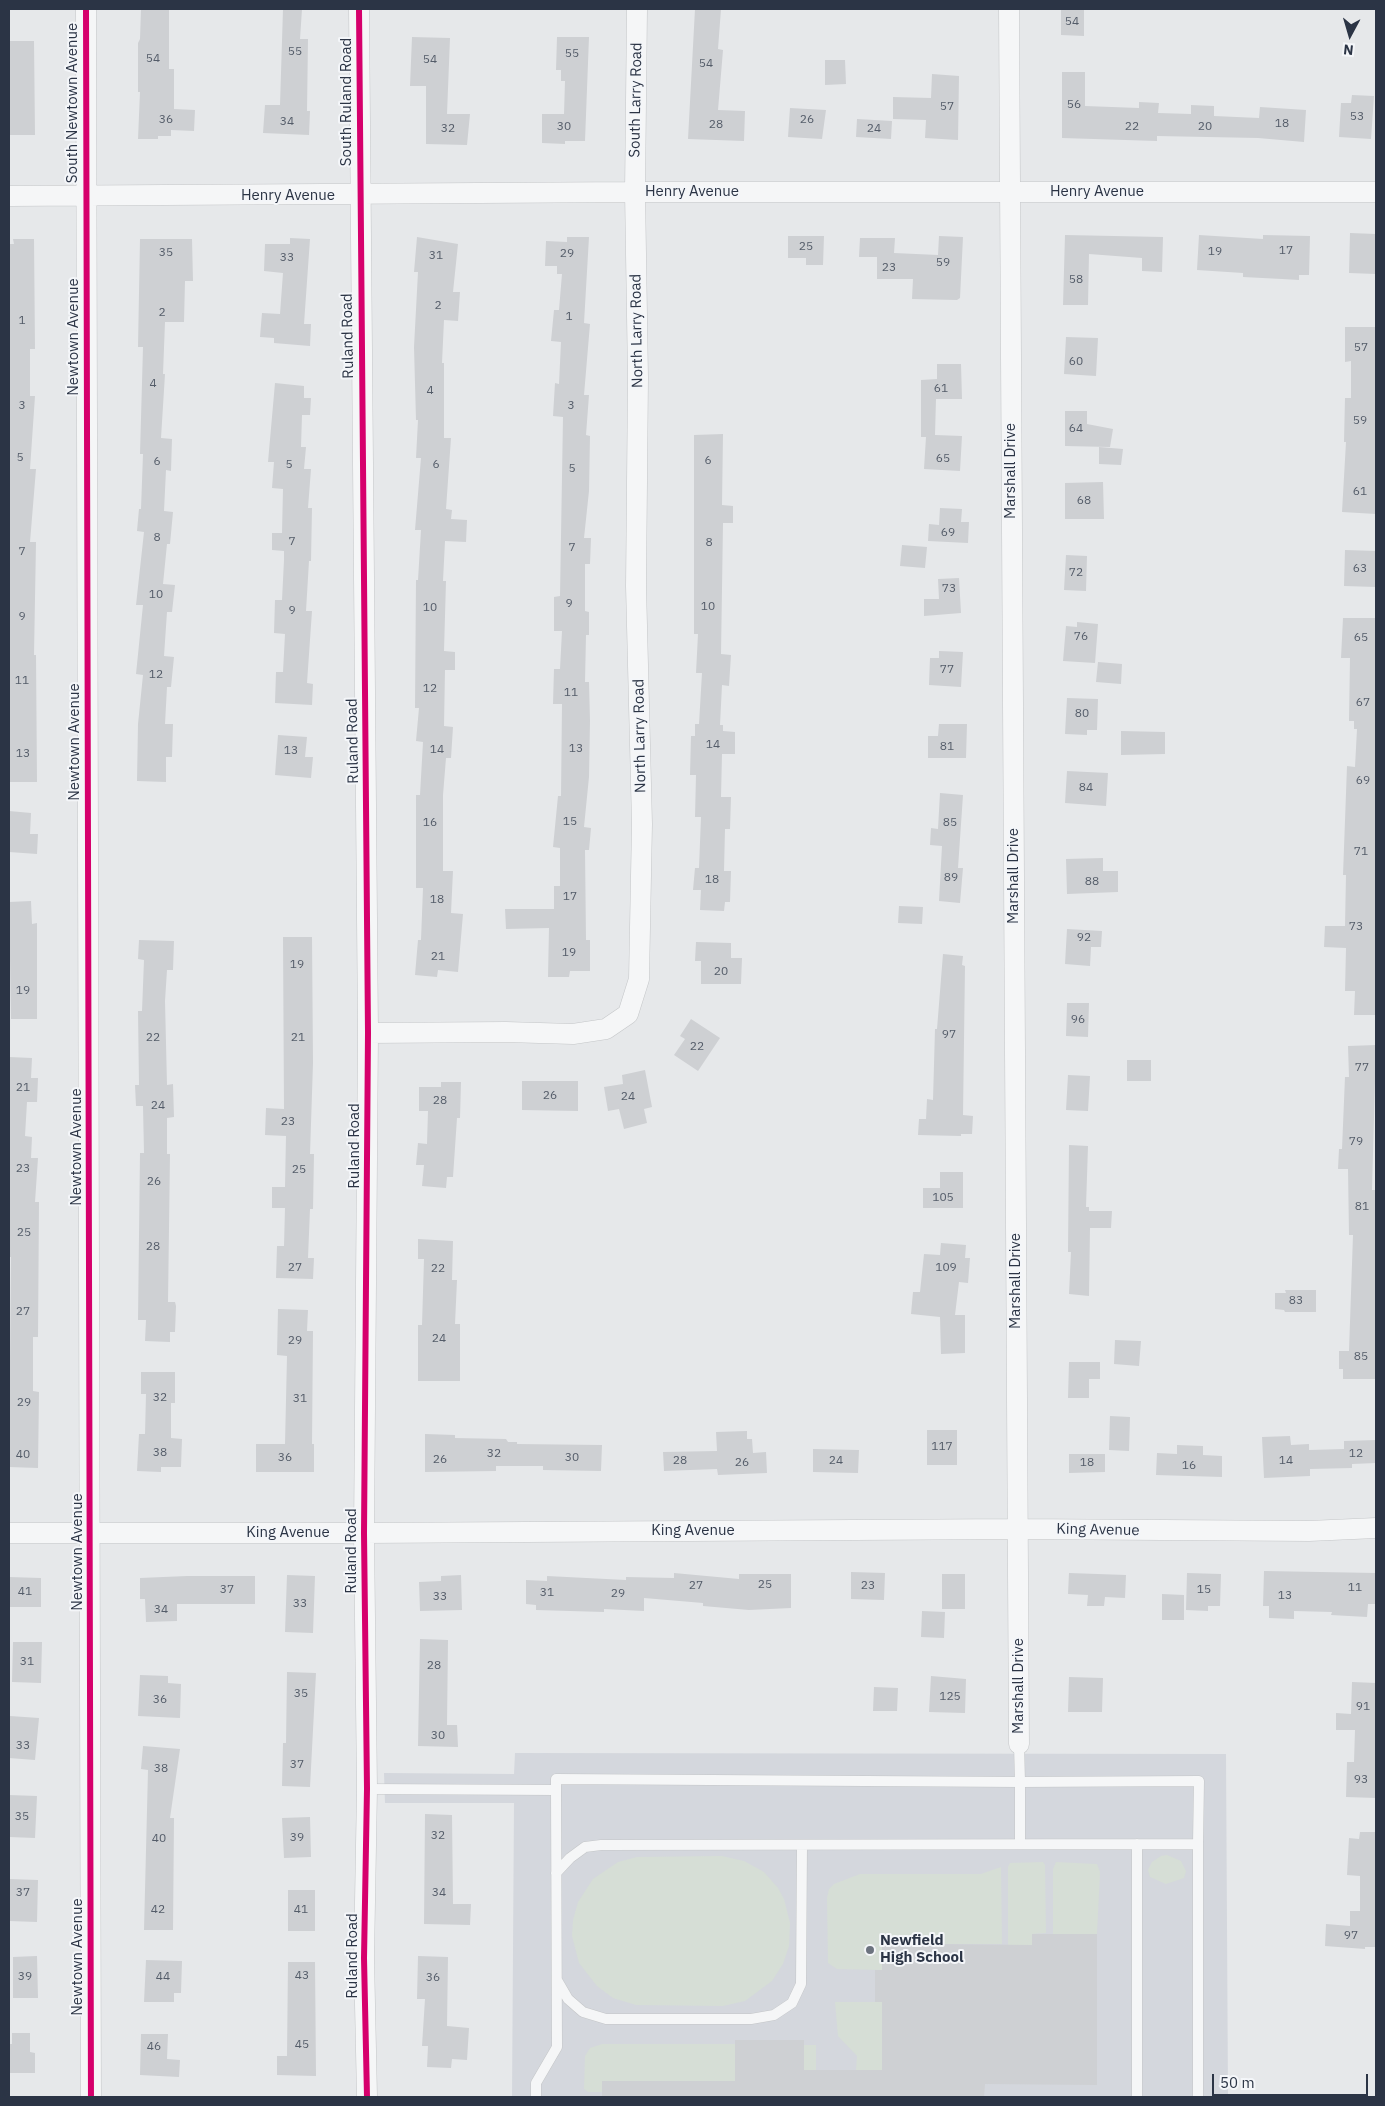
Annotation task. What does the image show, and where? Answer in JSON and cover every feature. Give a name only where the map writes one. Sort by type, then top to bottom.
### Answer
[{"type":"street","name":"South Newtown Avenue","points":[[86,9],[86,196]]},
{"type":"street","name":"South Ruland Road","points":[[359,9],[359,195]]},
{"type":"street","name":"South Larry Road","points":[[635,192],[638,9]]},
{"type":"street","name":"Marshall Drive","points":[[1010,9],[1019,1744]]},
{"type":"street","name":"Henry Avenue","points":[[9,196],[635,192],[1376,192]]},
{"type":"street","name":"North Larry Road","points":[[368,1033],[506,1032],[573,1034],[606,1029],[628,1014],[640,979],[642,824],[636,586],[638,378],[635,192]]},
{"type":"street","name":"Ruland Road","points":[[359,195],[368,1033],[364,1533],[366,1789],[364,1958],[367,2097]]},
{"type":"street","name":"Newtown Avenue","points":[[86,196],[91,2097]]},
{"type":"street","name":"King Avenue","points":[[9,1533],[91,1531],[364,1533],[1017,1529],[1309,1531],[1376,1528]]},
{"type":"lane","points":[[1019,1744],[1020,1844]]},
{"type":"lane","points":[[536,2097],[536,2083],[557,2047],[556,1779],[1020,1782],[1199,1781],[1198,2097]]},
{"type":"lane","points":[[366,1789],[556,1790]]},
{"type":"lane","points":[[1137,1844],[1137,2097]]},
{"type":"lane","points":[[556,1873],[570,1858],[585,1847],[601,1845],[1198,1844]]},
{"type":"lane","points":[[556,1980],[568,2000],[583,2012],[606,2019],[751,2019],[774,2015],[792,2003],[801,1984],[802,1846]]},
{"type":"shaded area","name":"Newfield High School","points":[[515,1753],[1226,1754],[1228,2097],[512,2097],[514,1803],[385,1803],[384,1773],[514,1774]]},
{"type":"shaded area","points":[[1167,1855],[1181,1861],[1186,1871],[1184,1878],[1166,1884],[1150,1877],[1148,1870],[1152,1862],[1161,1856]]},
{"type":"shaded area","points":[[722,1856],[744,1861],[764,1872],[778,1888],[784,1899],[790,1923],[789,1946],[783,1964],[772,1981],[745,2001],[723,2006],[636,2005],[613,1998],[597,1986],[579,1963],[572,1936],[573,1920],[578,1902],[593,1879],[618,1862],[637,1857]]},
{"type":"shaded area","points":[[1043,1862],[1045,1865],[1046,1933],[1032,1934],[1032,1945],[1008,1945],[1008,1867],[1010,1863]]},
{"type":"shaded area","points":[[1056,1862],[1097,1864],[1100,1872],[1097,1934],[1053,1934],[1053,1869]]},
{"type":"shaded area","points":[[1001,1867],[1002,1944],[930,1944],[930,1940],[882,1940],[882,1970],[837,1969],[828,1963],[827,1898],[829,1889],[834,1884],[860,1874],[981,1874]]},
{"type":"shaded area","points":[[835,2002],[882,2002],[882,2081],[856,2070],[857,2056],[838,2036]]},
{"type":"shaded area","points":[[602,2044],[735,2044],[735,2081],[602,2081],[602,2092],[588,2092],[584,2089],[585,2056],[590,2048]]},
{"type":"shaded area","points":[[804,2045],[816,2045],[816,2081],[804,2081]]},
{"type":"building","points":[[141,9],[169,9],[169,69],[174,69],[174,109],[195,110],[194,131],[171,130],[171,136],[158,136],[158,139],[138,139],[140,92],[138,92],[138,43],[140,39]]},
{"type":"building","points":[[283,9],[302,9],[300,39],[308,39],[307,111],[310,111],[309,135],[263,133],[265,105],[280,105]]},
{"type":"building","points":[[695,9],[721,9],[718,49],[723,50],[718,110],[745,111],[744,141],[688,139]]},
{"type":"building","points":[[1061,9],[1084,9],[1084,36],[1061,35]]},
{"type":"building","points":[[412,37],[450,38],[447,114],[470,114],[467,145],[426,144],[426,86],[410,86]]},
{"type":"building","points":[[557,37],[589,37],[585,141],[565,141],[565,144],[542,143],[542,114],[564,114],[565,81],[561,81],[561,70],[556,70]]},
{"type":"building","points":[[9,41],[34,41],[35,135],[9,135]]},
{"type":"building","points":[[825,60],[845,60],[846,84],[825,85]]},
{"type":"building","points":[[1062,72],[1085,72],[1085,106],[1139,108],[1139,102],[1159,103],[1158,113],[1191,114],[1191,105],[1214,106],[1214,116],[1259,118],[1260,107],[1306,110],[1304,142],[1258,138],[1157,136],[1157,141],[1062,138]]},
{"type":"building","points":[[932,74],[959,76],[958,140],[925,138],[926,120],[893,119],[893,97],[931,98]]},
{"type":"building","points":[[1352,95],[1374,96],[1371,139],[1339,137],[1341,103],[1351,103]]},
{"type":"building","points":[[790,108],[826,110],[822,139],[788,137]]},
{"type":"building","points":[[857,119],[892,121],[891,139],[856,137]]},
{"type":"building","points":[[1350,233],[1376,234],[1376,274],[1349,273]]},
{"type":"building","points":[[1065,235],[1163,237],[1162,272],[1142,271],[1142,258],[1089,254],[1088,305],[1063,305]]},
{"type":"building","points":[[1199,235],[1263,239],[1263,235],[1310,236],[1309,275],[1299,275],[1299,280],[1243,277],[1243,273],[1197,270]]},
{"type":"building","points":[[788,236],[824,236],[823,265],[806,265],[806,258],[788,258]]},
{"type":"building","points":[[939,236],[963,237],[960,298],[957,300],[912,299],[913,279],[877,279],[877,257],[859,257],[860,238],[895,238],[894,253],[938,255]]},
{"type":"building","points":[[417,237],[458,244],[453,292],[460,292],[458,321],[444,320],[442,363],[444,363],[444,438],[451,438],[446,509],[452,510],[451,519],[467,520],[466,542],[445,541],[443,581],[446,581],[444,651],[455,652],[455,670],[445,670],[444,726],[453,727],[451,758],[446,758],[443,795],[443,871],[453,871],[451,913],[463,914],[458,972],[438,970],[437,977],[415,975],[418,940],[421,940],[423,888],[416,888],[416,795],[420,795],[423,742],[416,741],[419,708],[415,708],[416,580],[418,580],[421,530],[415,530],[421,458],[416,458],[418,420],[416,420],[414,347],[418,272],[414,272]]},
{"type":"building","points":[[567,237],[589,237],[584,323],[590,324],[584,395],[589,395],[586,435],[590,436],[589,491],[584,538],[591,538],[590,564],[585,564],[585,611],[589,612],[589,635],[586,635],[585,682],[589,682],[590,721],[589,777],[584,827],[591,828],[589,850],[585,850],[586,940],[590,940],[590,971],[570,971],[569,977],[548,977],[549,928],[506,929],[505,909],[554,909],[554,886],[560,886],[560,848],[553,847],[558,796],[561,796],[562,704],[553,704],[554,669],[560,669],[562,631],[554,631],[554,597],[560,596],[563,417],[553,416],[555,383],[559,384],[561,342],[551,341],[554,310],[559,310],[562,274],[557,274],[557,266],[545,266],[546,241],[567,242]]},
{"type":"building","points":[[290,238],[310,239],[304,324],[311,324],[310,346],[274,343],[274,338],[260,337],[262,313],[280,314],[283,273],[264,271],[265,244],[290,244]]},
{"type":"building","points":[[13,239],[34,239],[35,349],[30,349],[30,396],[35,396],[30,469],[36,469],[30,542],[36,542],[34,655],[36,655],[37,782],[9,782],[9,244],[14,244]]},
{"type":"building","points":[[140,239],[192,239],[193,281],[185,281],[184,322],[165,322],[163,374],[165,374],[161,438],[172,439],[171,471],[166,470],[164,511],[173,512],[170,544],[167,544],[163,584],[175,585],[172,612],[167,612],[164,656],[174,657],[171,687],[167,687],[165,724],[173,724],[172,757],[166,757],[166,782],[137,781],[138,724],[143,675],[136,674],[143,605],[136,605],[144,532],[137,531],[139,509],[141,509],[143,454],[140,454],[143,347],[138,347]]},
{"type":"building","points":[[1345,327],[1376,327],[1376,514],[1342,512],[1346,442],[1344,442],[1345,398],[1351,398],[1351,361],[1345,362]]},
{"type":"building","points":[[1066,337],[1098,338],[1096,376],[1064,374]]},
{"type":"building","points":[[937,364],[961,364],[962,399],[936,399],[935,435],[962,436],[960,471],[924,469],[926,437],[921,437],[921,380],[937,379]]},
{"type":"building","points":[[275,383],[304,386],[304,398],[311,398],[310,415],[302,415],[301,447],[306,447],[304,469],[311,469],[308,508],[312,508],[311,561],[309,561],[306,611],[312,611],[307,683],[313,684],[312,705],[275,703],[276,672],[283,672],[285,634],[274,633],[275,600],[282,600],[284,560],[284,551],[272,550],[272,533],[282,533],[283,489],[272,488],[274,462],[268,462]]},
{"type":"building","points":[[1065,411],[1087,411],[1087,424],[1113,429],[1110,447],[1065,446]]},
{"type":"building","points":[[723,434],[722,505],[733,506],[733,523],[723,523],[721,654],[731,655],[729,686],[722,685],[720,725],[723,725],[723,731],[735,732],[735,754],[722,754],[721,797],[731,797],[730,829],[725,829],[724,871],[731,871],[730,902],[725,902],[724,911],[700,910],[701,890],[693,890],[695,868],[699,868],[701,817],[695,817],[696,775],[690,775],[691,736],[695,736],[695,724],[699,724],[702,673],[696,673],[698,634],[694,634],[694,435]]},
{"type":"building","points":[[1099,447],[1123,449],[1121,465],[1099,464]]},
{"type":"building","points":[[1103,482],[1104,519],[1065,519],[1065,483]]},
{"type":"building","points":[[940,508],[962,509],[961,522],[969,522],[968,543],[928,541],[929,524],[939,525]]},
{"type":"building","points":[[902,545],[927,547],[925,568],[900,566]]},
{"type":"building","points":[[1345,550],[1376,551],[1376,587],[1344,586]]},
{"type":"building","points":[[1066,555],[1087,556],[1086,591],[1064,590]]},
{"type":"building","points":[[959,578],[961,613],[924,616],[924,599],[939,599],[938,579]]},
{"type":"building","points":[[1343,618],[1376,618],[1376,1015],[1354,1015],[1355,991],[1345,991],[1346,948],[1324,947],[1325,926],[1345,926],[1346,875],[1343,875],[1347,766],[1355,767],[1357,729],[1354,729],[1354,721],[1349,721],[1350,658],[1341,658]]},
{"type":"building","points":[[1077,622],[1098,624],[1095,663],[1063,661],[1066,626],[1077,627]]},
{"type":"building","points":[[939,651],[963,652],[961,687],[929,685],[930,658],[939,658]]},
{"type":"building","points":[[1098,662],[1122,664],[1121,684],[1096,682]]},
{"type":"building","points":[[1067,698],[1098,699],[1097,730],[1087,730],[1087,735],[1065,734]]},
{"type":"building","points":[[939,724],[967,724],[966,758],[928,758],[928,736],[938,736]]},
{"type":"building","points":[[1121,731],[1165,732],[1165,754],[1121,755]]},
{"type":"building","points":[[278,735],[307,737],[305,757],[313,757],[311,778],[275,775]]},
{"type":"building","points":[[1067,771],[1108,773],[1106,806],[1065,803]]},
{"type":"building","points":[[940,793],[963,795],[958,868],[963,868],[960,903],[939,901],[942,846],[930,845],[931,828],[938,829]]},
{"type":"building","points":[[9,811],[31,813],[30,834],[38,834],[37,854],[9,852]]},
{"type":"building","points":[[1103,858],[1103,871],[1118,871],[1118,892],[1067,894],[1066,859]]},
{"type":"building","points":[[31,901],[32,924],[37,923],[37,1019],[11,1019],[9,902]]},
{"type":"building","points":[[899,906],[923,907],[922,924],[898,923]]},
{"type":"building","points":[[1067,929],[1102,931],[1101,947],[1091,947],[1090,966],[1065,964]]},
{"type":"building","points":[[283,937],[312,937],[313,1063],[310,1154],[314,1154],[313,1209],[310,1209],[308,1258],[314,1258],[313,1279],[276,1278],[277,1246],[284,1246],[285,1208],[272,1208],[272,1187],[285,1187],[286,1136],[265,1135],[266,1108],[284,1109]]},
{"type":"building","points":[[139,940],[174,941],[173,970],[167,970],[165,1001],[167,1085],[173,1084],[174,1117],[167,1118],[167,1154],[170,1154],[168,1302],[175,1302],[176,1306],[175,1332],[170,1332],[170,1342],[145,1341],[146,1320],[138,1320],[140,1153],[144,1153],[143,1106],[136,1106],[135,1085],[139,1085],[138,1011],[142,1011],[144,960],[138,959]]},
{"type":"building","points":[[696,942],[731,943],[731,958],[742,958],[741,984],[701,984],[701,961],[695,961]]},
{"type":"building","points":[[943,954],[963,956],[962,965],[965,966],[963,1115],[973,1116],[972,1134],[961,1134],[961,1136],[918,1135],[919,1119],[926,1119],[927,1099],[933,1100],[935,1029],[937,1029]]},
{"type":"building","points":[[1067,1003],[1089,1003],[1088,1037],[1066,1036]]},
{"type":"building","points":[[691,1019],[720,1038],[698,1071],[674,1055],[685,1039],[680,1036]]},
{"type":"building","points":[[1376,1045],[1372,1190],[1376,1190],[1376,1379],[1343,1379],[1343,1369],[1339,1369],[1339,1351],[1349,1351],[1353,1235],[1349,1235],[1348,1169],[1338,1169],[1339,1149],[1342,1149],[1345,1077],[1349,1077],[1348,1046]]},
{"type":"building","points":[[9,1057],[32,1058],[31,1078],[38,1078],[37,1102],[27,1102],[25,1136],[32,1137],[31,1158],[38,1158],[35,1202],[39,1202],[38,1337],[33,1337],[33,1391],[39,1392],[38,1468],[9,1467],[11,1257],[9,1257]]},
{"type":"building","points":[[1127,1060],[1151,1060],[1151,1081],[1127,1081]]},
{"type":"building","points":[[645,1070],[652,1107],[644,1109],[647,1123],[624,1129],[619,1109],[608,1111],[604,1087],[623,1084],[622,1075]]},
{"type":"building","points":[[1068,1075],[1090,1076],[1088,1111],[1066,1110]]},
{"type":"building","points":[[522,1081],[578,1081],[578,1111],[522,1110]]},
{"type":"building","points":[[441,1082],[461,1082],[460,1118],[457,1118],[453,1177],[447,1177],[446,1188],[422,1186],[424,1165],[416,1165],[418,1143],[427,1144],[428,1111],[419,1111],[419,1087],[441,1087]]},
{"type":"building","points":[[1069,1145],[1088,1146],[1086,1207],[1089,1207],[1089,1211],[1112,1211],[1111,1228],[1090,1228],[1089,1296],[1069,1294],[1071,1252],[1068,1252]]},
{"type":"building","points":[[940,1172],[963,1172],[963,1208],[923,1208],[923,1188],[940,1188]]},
{"type":"building","points":[[418,1239],[453,1241],[452,1280],[457,1280],[455,1324],[460,1324],[460,1381],[418,1381],[418,1325],[422,1325],[424,1259],[418,1259]]},
{"type":"building","points":[[941,1243],[966,1245],[965,1258],[970,1258],[968,1283],[959,1282],[955,1315],[965,1315],[965,1353],[941,1354],[940,1317],[911,1314],[913,1292],[920,1292],[924,1254],[940,1255]]},
{"type":"building","points":[[1285,1290],[1316,1290],[1316,1312],[1285,1312],[1284,1310],[1275,1309],[1275,1293],[1286,1293]]},
{"type":"building","points":[[278,1309],[308,1310],[307,1331],[313,1331],[312,1444],[314,1444],[314,1472],[256,1472],[256,1444],[285,1444],[287,1356],[277,1355]]},
{"type":"building","points":[[1115,1340],[1141,1341],[1139,1366],[1114,1364]]},
{"type":"building","points":[[1069,1362],[1100,1362],[1100,1379],[1089,1379],[1089,1398],[1068,1398]]},
{"type":"building","points":[[141,1372],[175,1372],[175,1403],[171,1403],[171,1438],[182,1439],[181,1467],[161,1467],[161,1472],[137,1471],[139,1434],[145,1434],[146,1394],[141,1394]]},
{"type":"building","points":[[1110,1416],[1130,1417],[1129,1451],[1109,1450]]},
{"type":"building","points":[[927,1430],[957,1430],[957,1465],[927,1465]]},
{"type":"building","points":[[747,1431],[747,1439],[752,1439],[753,1453],[766,1452],[767,1473],[718,1475],[717,1469],[664,1471],[663,1452],[717,1451],[716,1432]]},
{"type":"building","points":[[425,1434],[455,1435],[455,1438],[506,1439],[508,1442],[517,1442],[517,1444],[602,1445],[601,1471],[543,1470],[543,1466],[496,1466],[496,1471],[425,1472]]},
{"type":"building","points":[[1290,1436],[1291,1445],[1309,1444],[1309,1450],[1344,1449],[1344,1441],[1376,1440],[1376,1463],[1352,1464],[1352,1468],[1310,1469],[1310,1476],[1264,1478],[1262,1437]]},
{"type":"building","points":[[1177,1445],[1203,1446],[1203,1455],[1222,1456],[1222,1477],[1156,1475],[1157,1453],[1177,1454]]},
{"type":"building","points":[[813,1449],[859,1450],[858,1473],[813,1472]]},
{"type":"building","points":[[1069,1454],[1105,1454],[1105,1472],[1069,1473]]},
{"type":"building","points":[[1264,1571],[1376,1573],[1376,1604],[1368,1604],[1367,1617],[1331,1615],[1332,1612],[1294,1611],[1294,1619],[1269,1618],[1269,1606],[1263,1606]]},
{"type":"building","points":[[851,1572],[885,1573],[884,1600],[851,1599]]},
{"type":"building","points":[[674,1573],[739,1579],[739,1574],[791,1574],[791,1608],[749,1610],[703,1606],[703,1603],[644,1598],[644,1611],[604,1609],[604,1612],[536,1610],[536,1605],[526,1604],[526,1580],[547,1581],[547,1576],[626,1580],[626,1577],[674,1578]]},
{"type":"building","points":[[1069,1573],[1126,1575],[1125,1598],[1105,1597],[1104,1606],[1087,1606],[1088,1595],[1068,1594]]},
{"type":"building","points":[[1187,1573],[1221,1574],[1220,1606],[1208,1606],[1208,1611],[1186,1610]]},
{"type":"building","points":[[942,1574],[965,1574],[965,1609],[942,1609]]},
{"type":"building","points":[[287,1575],[315,1576],[313,1633],[285,1632]]},
{"type":"building","points":[[461,1575],[462,1610],[420,1611],[419,1582],[441,1581],[441,1576]]},
{"type":"building","points":[[255,1576],[255,1604],[177,1604],[177,1621],[146,1622],[145,1599],[140,1599],[140,1578]]},
{"type":"building","points":[[9,1577],[41,1578],[41,1607],[9,1607]]},
{"type":"building","points":[[1162,1594],[1184,1595],[1184,1620],[1162,1620]]},
{"type":"building","points":[[922,1611],[945,1612],[944,1638],[921,1637]]},
{"type":"building","points":[[420,1639],[448,1640],[447,1725],[457,1725],[458,1747],[418,1746]]},
{"type":"building","points":[[13,1642],[42,1642],[41,1683],[12,1682]]},
{"type":"building","points":[[287,1672],[316,1673],[310,1787],[282,1786],[283,1743],[286,1743]]},
{"type":"building","points":[[140,1675],[168,1676],[168,1683],[181,1684],[180,1718],[138,1716]]},
{"type":"building","points":[[931,1676],[966,1679],[965,1713],[929,1712]]},
{"type":"building","points":[[1069,1677],[1103,1678],[1102,1712],[1068,1712]]},
{"type":"building","points":[[1352,1682],[1376,1683],[1376,1798],[1346,1797],[1347,1762],[1354,1762],[1355,1730],[1336,1730],[1336,1713],[1351,1714]]},
{"type":"building","points":[[874,1687],[898,1688],[897,1711],[873,1711]]},
{"type":"building","points":[[10,1716],[39,1718],[35,1760],[9,1758]]},
{"type":"building","points":[[143,1746],[180,1749],[170,1818],[174,1818],[173,1930],[144,1930],[148,1770],[141,1769]]},
{"type":"building","points":[[9,1795],[37,1796],[35,1838],[9,1837]]},
{"type":"building","points":[[425,1814],[452,1815],[453,1904],[471,1904],[470,1925],[424,1924]]},
{"type":"building","points":[[310,1817],[311,1857],[284,1858],[282,1818]]},
{"type":"building","points":[[1360,1832],[1376,1832],[1376,1947],[1365,1947],[1365,1949],[1325,1946],[1326,1924],[1350,1926],[1350,1911],[1360,1911],[1360,1876],[1347,1875],[1349,1838],[1359,1839]]},
{"type":"building","points":[[9,1879],[38,1880],[37,1922],[9,1921]]},
{"type":"building","points":[[288,1890],[315,1890],[315,1931],[288,1931]]},
{"type":"building","points":[[1032,1934],[1097,1934],[1097,2085],[985,2084],[984,2097],[602,2097],[602,2081],[735,2081],[735,2040],[804,2040],[804,2070],[882,2070],[882,2002],[875,2002],[875,1970],[882,1970],[882,1940],[930,1940],[930,1944],[1032,1945]]},
{"type":"building","points":[[37,1956],[38,1998],[13,1998],[13,1957]]},
{"type":"building","points":[[418,1956],[448,1957],[447,2026],[469,2028],[467,2060],[452,2059],[451,2068],[427,2067],[428,2046],[422,2046],[425,1999],[417,1999]]},
{"type":"building","points":[[146,1960],[182,1961],[181,1993],[174,1993],[174,2002],[144,2002]]},
{"type":"building","points":[[288,1962],[315,1962],[316,2076],[277,2075],[277,2056],[287,2056]]},
{"type":"building","points":[[12,2033],[30,2033],[30,2052],[35,2053],[35,2073],[9,2073],[9,2044],[12,2044]]},
{"type":"building","points":[[141,2034],[168,2034],[167,2059],[180,2060],[179,2077],[140,2075]]},
{"type":"cycle path","points":[[86,9],[91,2097]]},
{"type":"cycle path","points":[[359,9],[368,1033],[364,1533],[367,1789],[364,1958],[367,2097]]},
{"type":"place","name":"Newfield High School","points":[[870,1950]]}]
